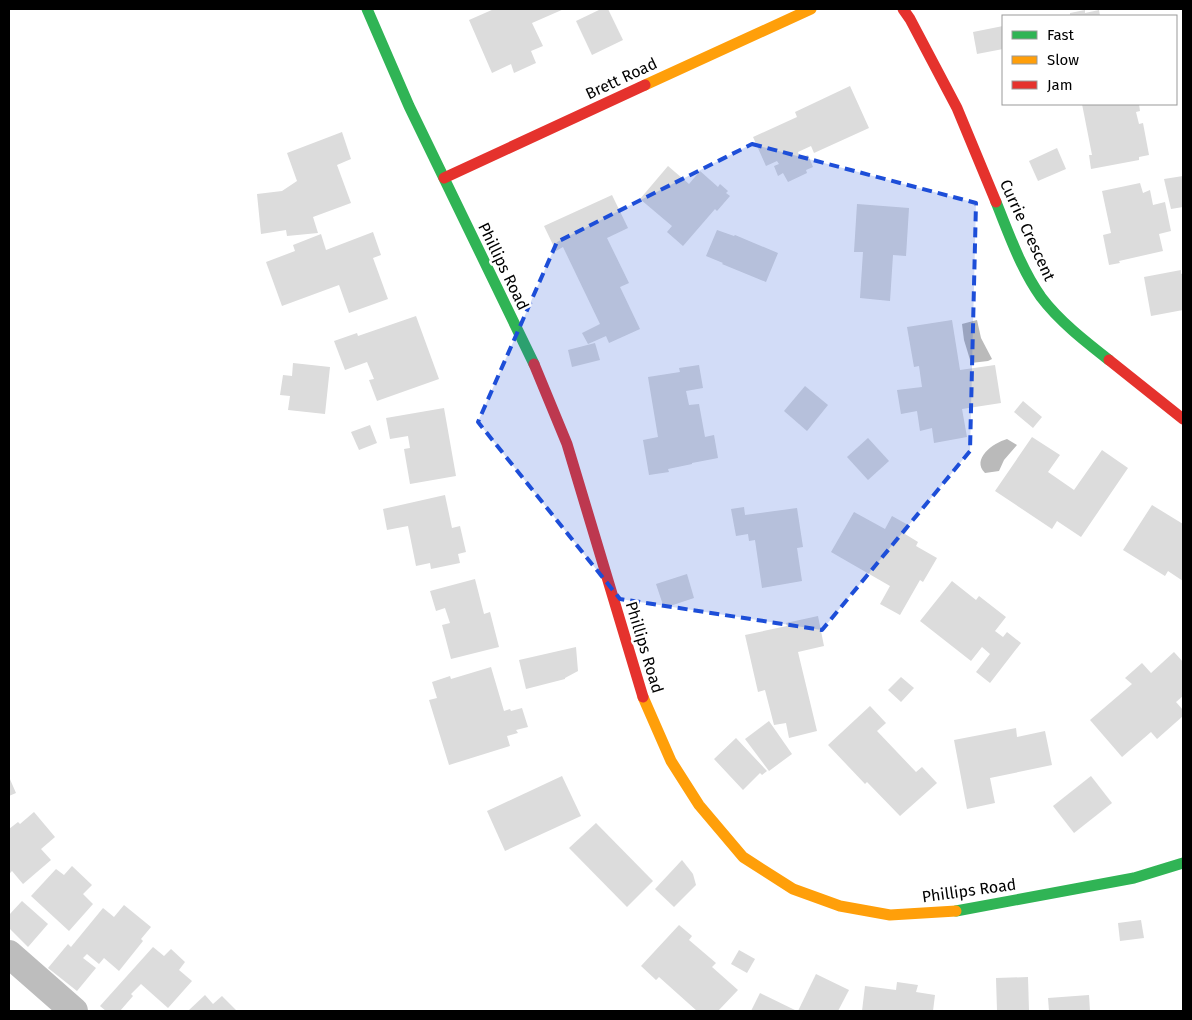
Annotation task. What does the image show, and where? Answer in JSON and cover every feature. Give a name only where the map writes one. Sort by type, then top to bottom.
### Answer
[{"type":"street","name":"Phillips Road","points":[[367,9],[409,106],[533,361],[567,444],[645,704],[671,761],[699,805],[744,857],[793,889],[840,906],[890,915],[946,913],[1134,878],[1183,863]]},
{"type":"street","name":"Brett Road","points":[[444,178],[811,9]]},
{"type":"street","name":"Currie Crescent","points":[[902,9],[910,19],[957,108],[1019,258],[1041,297],[1075,333],[1183,419]]},
{"type":"street","points":[[9,954],[74,1011]]},
{"type":"highlighted area","points":[[752,144],[976,203],[970,451],[822,630],[620,599],[478,422],[557,242]]},
{"type":"shaded area","points":[[977,320],[981,338],[992,359],[971,363],[964,340],[962,324]]},
{"type":"shaded area","points":[[1007,439],[1017,445],[1004,460],[999,471],[985,473],[981,468],[982,457],[990,448]]},
{"type":"building","points":[[494,9],[564,9],[532,23],[543,46],[531,51],[536,63],[514,73],[511,64],[492,73],[469,20]]},
{"type":"building","points":[[601,9],[608,9],[623,40],[592,55],[576,21]]},
{"type":"building","points":[[1085,10],[1085,13],[1099,10],[1100,15],[1070,15],[1070,13]]},
{"type":"building","points":[[1002,26],[1002,49],[977,54],[973,32]]},
{"type":"building","points":[[850,86],[869,128],[814,153],[811,146],[798,152],[800,158],[808,155],[813,167],[806,170],[807,173],[788,182],[783,173],[778,176],[774,166],[779,164],[777,161],[766,166],[753,137],[797,117],[795,112]]},
{"type":"building","points":[[1082,105],[1139,105],[1140,111],[1136,112],[1139,124],[1143,123],[1149,155],[1139,157],[1139,160],[1091,169],[1089,155],[1092,155]]},
{"type":"building","points":[[342,132],[351,159],[337,165],[351,203],[313,217],[318,233],[287,236],[286,230],[261,234],[257,194],[282,191],[297,181],[287,153]]},
{"type":"building","points":[[1057,148],[1066,169],[1038,181],[1029,161]]},
{"type":"building","points":[[668,166],[689,184],[700,171],[718,187],[720,184],[728,191],[726,193],[730,196],[717,211],[715,209],[683,246],[667,232],[672,226],[640,199]]},
{"type":"building","points":[[1183,176],[1183,207],[1171,209],[1164,179]]},
{"type":"building","points":[[1140,183],[1143,193],[1150,190],[1153,205],[1165,202],[1171,231],[1159,234],[1163,251],[1109,265],[1103,235],[1111,233],[1102,191]]},
{"type":"building","points":[[612,195],[628,228],[607,238],[629,283],[620,287],[640,329],[609,343],[606,336],[588,344],[582,333],[600,324],[563,247],[556,251],[544,226]]},
{"type":"building","points":[[857,204],[909,208],[906,256],[893,255],[890,301],[860,298],[863,252],[854,252]]},
{"type":"building","points":[[717,230],[735,235],[778,253],[766,282],[706,256]]},
{"type":"building","points":[[373,232],[381,255],[373,258],[388,299],[349,313],[339,285],[282,306],[266,262],[295,251],[293,245],[321,234],[326,250]]},
{"type":"building","points":[[1181,270],[1181,274],[1183,273],[1183,310],[1151,316],[1144,277]]},
{"type":"building","points":[[416,316],[439,379],[377,401],[369,380],[374,379],[367,362],[345,370],[334,341],[357,333],[358,336]]},
{"type":"building","points":[[952,320],[960,370],[995,365],[1001,403],[962,409],[967,437],[934,443],[932,428],[920,431],[917,411],[901,414],[897,390],[922,387],[919,366],[914,367],[907,327]]},
{"type":"building","points":[[595,343],[600,360],[572,367],[568,350]]},
{"type":"building","points":[[293,363],[330,367],[325,414],[288,410],[290,396],[280,395],[283,375],[292,376]]},
{"type":"building","points":[[699,365],[703,388],[686,391],[689,405],[699,404],[705,437],[714,435],[718,458],[668,469],[669,472],[649,475],[643,440],[658,437],[648,377],[680,372],[679,368]]},
{"type":"building","points":[[805,386],[828,405],[807,431],[784,411]]},
{"type":"building","points":[[1023,401],[1042,417],[1033,428],[1014,412]]},
{"type":"building","points":[[444,408],[456,476],[410,484],[404,449],[410,448],[408,436],[390,439],[386,418]]},
{"type":"building","points":[[370,425],[377,443],[359,450],[351,432]]},
{"type":"building","points":[[1032,437],[1060,455],[1048,472],[1074,490],[1102,450],[1128,468],[1081,537],[1057,521],[1052,529],[995,491]]},
{"type":"building","points":[[868,438],[889,461],[868,480],[847,457]]},
{"type":"building","points":[[445,495],[452,528],[460,526],[466,552],[458,554],[460,563],[431,569],[430,563],[416,566],[408,526],[387,530],[383,509]]},
{"type":"building","points":[[1152,505],[1183,524],[1183,581],[1168,571],[1165,576],[1123,550]]},
{"type":"building","points":[[744,507],[745,515],[797,508],[803,547],[797,548],[802,581],[762,588],[755,540],[749,541],[748,534],[736,536],[731,509]]},
{"type":"building","points":[[854,512],[885,529],[892,516],[910,526],[905,534],[918,542],[916,546],[937,558],[923,582],[920,580],[900,615],[880,604],[890,586],[831,552]]},
{"type":"building","points":[[687,574],[694,598],[664,608],[656,584]]},
{"type":"building","points":[[475,579],[484,614],[490,612],[499,647],[451,659],[442,625],[450,623],[445,608],[436,611],[430,591]]},
{"type":"building","points":[[952,581],[976,600],[979,596],[1006,617],[995,631],[1003,637],[1007,632],[1021,643],[990,683],[976,672],[990,654],[982,647],[971,661],[920,621]]},
{"type":"building","points":[[818,616],[824,646],[798,652],[817,731],[789,738],[786,723],[774,725],[765,690],[758,692],[745,635],[787,626],[786,623]]},
{"type":"building","points":[[576,647],[578,671],[565,679],[526,689],[519,660]]},
{"type":"building","points":[[1174,652],[1183,662],[1183,696],[1176,702],[1183,710],[1183,716],[1157,739],[1151,732],[1122,757],[1090,720],[1132,684],[1125,678],[1142,663],[1151,673]]},
{"type":"building","points":[[491,667],[504,711],[522,708],[528,727],[516,730],[518,733],[507,736],[510,746],[449,765],[429,700],[437,698],[432,682],[450,676],[451,679]]},
{"type":"building","points":[[901,677],[914,688],[901,702],[888,690]]},
{"type":"building","points":[[870,706],[886,723],[877,731],[916,772],[922,767],[937,783],[900,816],[867,782],[865,784],[828,745]]},
{"type":"building","points":[[769,721],[792,754],[769,771],[745,739]]},
{"type":"building","points":[[1016,728],[1017,737],[1045,731],[1052,765],[990,778],[995,803],[967,809],[954,740]]},
{"type":"building","points":[[736,738],[767,771],[762,775],[760,773],[743,790],[714,759]]},
{"type":"building","points":[[562,776],[581,816],[505,851],[487,811]]},
{"type":"building","points":[[1091,776],[1112,803],[1074,833],[1053,806]]},
{"type":"building","points":[[9,777],[16,793],[9,796]]},
{"type":"building","points":[[34,812],[55,837],[41,849],[51,860],[23,884],[12,871],[9,874],[9,829],[18,822],[20,824]]},
{"type":"building","points":[[596,823],[653,881],[627,907],[569,848]]},
{"type":"building","points":[[682,860],[693,874],[696,885],[674,907],[655,889]]},
{"type":"building","points":[[72,866],[92,885],[83,894],[93,904],[69,931],[31,896],[56,869],[64,875]]},
{"type":"building","points":[[22,901],[48,924],[28,947],[9,928],[9,915]]},
{"type":"building","points":[[124,905],[151,927],[141,939],[143,941],[119,971],[104,958],[99,964],[87,954],[83,958],[96,968],[77,991],[48,968],[68,944],[71,947],[103,908],[114,917]]},
{"type":"building","points":[[1141,920],[1144,938],[1120,941],[1118,923]]},
{"type":"building","points":[[679,925],[692,936],[689,940],[716,963],[712,967],[738,990],[718,1011],[697,1011],[659,977],[656,980],[641,966]]},
{"type":"building","points":[[153,947],[164,956],[171,949],[185,962],[179,970],[192,981],[168,1008],[141,984],[131,994],[133,996],[120,1011],[106,1011],[100,1006]]},
{"type":"building","points":[[739,950],[755,959],[747,973],[731,964]]},
{"type":"building","points":[[816,974],[849,990],[838,1011],[798,1011]]},
{"type":"building","points":[[1028,977],[1029,1011],[997,1011],[996,978]]},
{"type":"building","points":[[897,982],[918,985],[916,992],[935,995],[933,1011],[862,1011],[865,986],[896,990]]},
{"type":"building","points":[[760,993],[797,1011],[751,1011]]},
{"type":"building","points":[[205,995],[213,1004],[222,996],[237,1011],[188,1011]]},
{"type":"building","points":[[1089,995],[1090,1011],[1049,1011],[1048,998]]},
{"type":"traffic: fast","points":[[367,9],[409,106],[534,364]]},
{"type":"traffic: fast","points":[[996,202],[1021,263],[1041,297],[1064,323],[1109,360]]},
{"type":"traffic: fast","points":[[956,911],[1134,878],[1183,863]]},
{"type":"traffic: slow","points":[[645,85],[811,9]]},
{"type":"traffic: slow","points":[[643,697],[671,761],[699,805],[743,857],[793,889],[840,906],[890,915],[956,911]]},
{"type":"traffic: jam","points":[[903,9],[957,108],[996,202]]},
{"type":"traffic: jam","points":[[444,178],[645,85]]},
{"type":"traffic: jam","points":[[1109,360],[1183,419]]},
{"type":"traffic: jam","points":[[534,364],[567,444],[643,697]]}]
